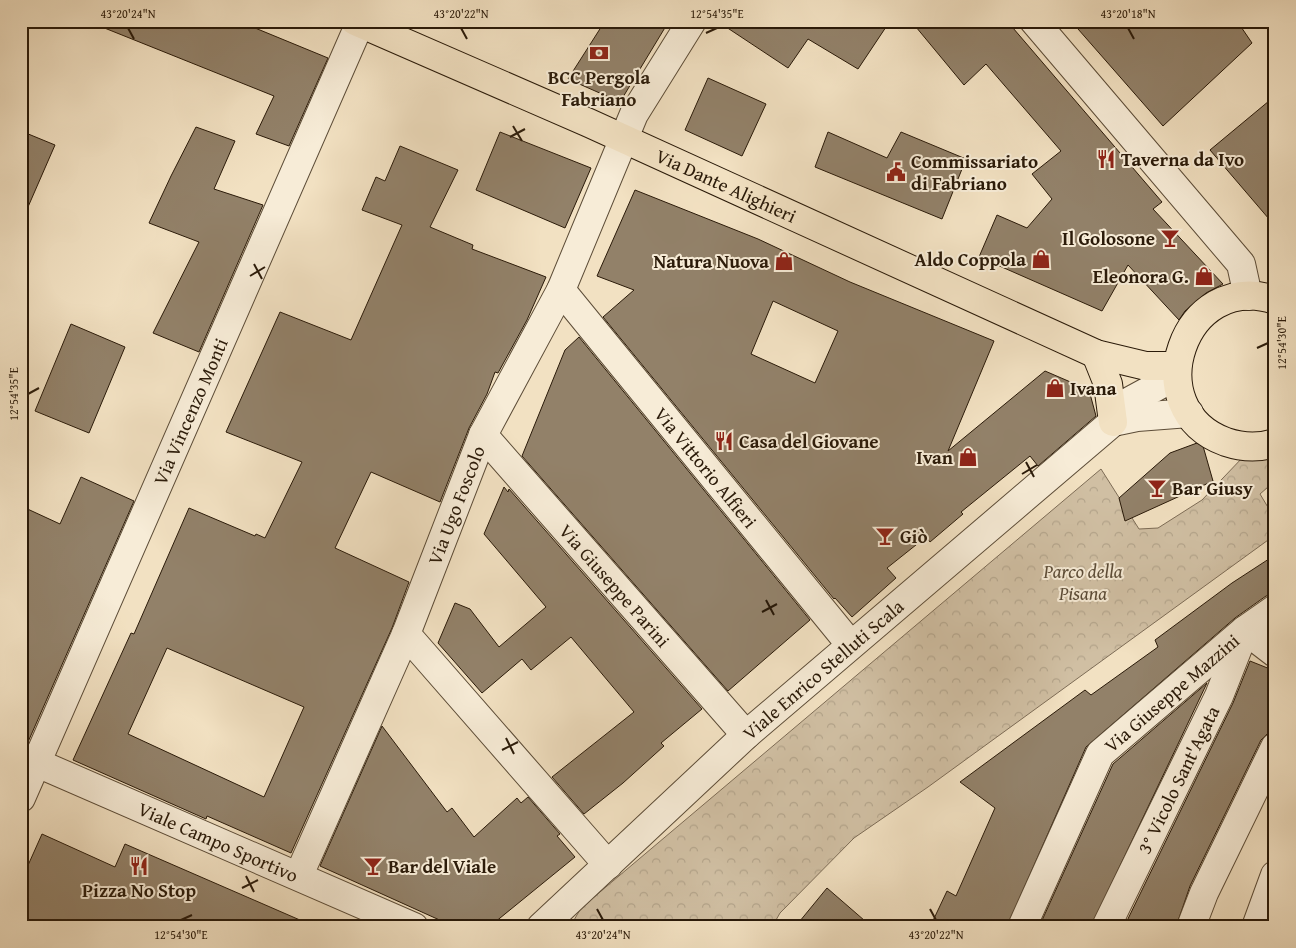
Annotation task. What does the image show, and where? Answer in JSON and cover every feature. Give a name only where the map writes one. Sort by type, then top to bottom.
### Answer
[{"type":"main road","name":"Via Dante Alighieri","points":[[357,22],[624,139],[1096,354],[1146,366],[1179,362]]},
{"type":"main road","points":[[1267,296],[1231,299],[1211,307],[1191,327],[1179,362],[1182,400],[1189,413],[1202,427],[1217,438],[1235,445],[1253,447],[1275,443]]},
{"type":"main road","points":[[1096,354],[1108,384],[1113,422]]},
{"type":"street","name":"Via Ugo Foscolo","points":[[299,875],[406,634],[483,435],[561,290],[642,100],[692,21]]},
{"type":"street","points":[[1034,21],[1267,296]]},
{"type":"street","name":"Via Vincenzo Monti","points":[[21,798],[29,759],[357,22]]},
{"type":"street","name":"Via Vittorio Alfieri","points":[[561,290],[850,644]]},
{"type":"street","name":"Viale Enrico Stelluti Scala","points":[[541,927],[746,735],[850,644],[1113,422],[1130,401],[1179,362]]},
{"type":"street","name":"Viale Enrico Stelluti Scala","points":[[1113,422],[1137,417],[1189,413]]},
{"type":"street","name":"Via Giuseppe Parini","points":[[483,435],[746,735]]},
{"type":"street","name":"Via Giuseppe Mazzini","points":[[1022,927],[1100,754],[1245,630],[1275,609]]},
{"type":"street","points":[[1245,630],[1275,653]]},
{"type":"street","name":"3° Vicolo Sant'Agata","points":[[1106,927],[1219,696],[1245,630]]},
{"type":"street","points":[[406,634],[608,865]]},
{"type":"street","points":[[1191,927],[1204,893],[1275,748]]},
{"type":"street","name":"Viale Campo Sportivo","points":[[29,759],[299,875],[414,927]]},
{"type":"street","points":[[1256,927],[1275,875]]},
{"type":"green space","name":"Parco della Pisana","points":[[1244,456],[1275,458],[1275,481],[1260,494],[1275,519],[1275,535],[928,787],[854,838],[780,913],[772,927],[570,927],[581,908],[1101,469],[1139,529],[1158,528],[1202,500]]},
{"type":"building","points":[[87,21],[238,21],[328,58],[289,146],[256,134],[274,96]]},
{"type":"building","points":[[605,21],[669,21],[620,102],[568,79]]},
{"type":"building","points":[[717,21],[890,21],[858,69],[808,39],[788,68]]},
{"type":"building","points":[[911,21],[1007,21],[1162,202],[1153,209],[1223,284],[1206,293],[1185,311],[1179,320],[1128,265],[1102,311],[979,257],[997,215],[1027,228],[1052,199],[1032,174],[1061,151],[986,64],[964,85]]},
{"type":"building","points":[[1071,21],[1237,21],[1252,43],[1163,126]]},
{"type":"building","points":[[708,78],[766,104],[742,156],[685,130]]},
{"type":"building","points":[[1275,96],[1275,226],[1210,150]]},
{"type":"building","points":[[196,127],[235,141],[214,189],[263,205],[199,352],[153,333],[199,242],[149,223]]},
{"type":"building","points":[[21,131],[55,145],[21,223]]},
{"type":"building","points":[[500,132],[591,168],[565,228],[476,190]]},
{"type":"building","points":[[828,132],[887,158],[901,132],[966,159],[942,219],[815,167]]},
{"type":"building","points":[[400,146],[458,170],[430,227],[473,245],[472,249],[546,277],[527,320],[498,373],[495,372],[487,394],[469,428],[440,502],[371,472],[335,548],[409,582],[392,628],[291,853],[207,816],[206,819],[73,760],[131,633],[134,634],[189,508],[255,536],[256,534],[265,538],[302,462],[226,432],[280,312],[351,340],[402,225],[362,210],[376,177],[385,181]],"holes":[[[167,648],[304,707],[264,797],[128,734]]]},
{"type":"building","points":[[635,190],[758,239],[850,282],[994,341],[948,451],[1045,371],[1089,390],[1096,416],[1038,466],[1030,456],[961,512],[963,514],[930,542],[926,537],[887,568],[896,578],[852,617],[834,599],[603,317],[634,290],[597,276]],"holes":[[[773,301],[838,331],[815,383],[751,354]]]},
{"type":"building","points":[[71,324],[125,347],[89,433],[35,411]]},
{"type":"building","points":[[579,337],[810,620],[728,691],[522,456],[565,350]]},
{"type":"building","points":[[1197,443],[1203,446],[1213,481],[1125,521],[1119,498],[1170,453]]},
{"type":"building","points":[[81,477],[134,501],[28,742],[21,741],[21,506],[60,524]]},
{"type":"building","points":[[504,487],[508,492],[509,489],[702,709],[661,743],[664,746],[623,783],[584,814],[552,777],[634,712],[571,637],[531,670],[522,659],[482,693],[438,643],[455,603],[470,609],[499,647],[546,607],[484,534]]},
{"type":"building","points":[[1275,555],[1275,594],[1266,596],[1235,618],[1086,747],[1007,927],[930,927],[947,891],[956,896],[995,808],[960,782],[1085,690],[1091,695],[1158,647],[1155,640],[1232,583]]},
{"type":"building","points":[[1250,661],[1275,671],[1275,732],[1267,734],[1261,740],[1190,886],[1176,927],[1124,927],[1233,703]]},
{"type":"building","points":[[1207,683],[1091,927],[1039,927],[1113,764]]},
{"type":"building","points":[[382,726],[447,812],[452,808],[474,837],[517,798],[521,803],[528,797],[560,834],[557,836],[575,857],[489,927],[455,927],[320,866]]},
{"type":"building","points":[[42,834],[115,867],[125,844],[316,927],[21,927],[21,881]]},
{"type":"building","points":[[827,888],[872,927],[795,927]]},
{"type":"place","name":"BCC Pergola Fabriano","points":[[599,53]]},
{"type":"place","name":"Taverna da Ivo","points":[[1106,159]]},
{"type":"place","name":"Commissariato di Fabriano","points":[[896,172]]},
{"type":"place","name":"Il Golosone","points":[[1170,238]]},
{"type":"place","name":"Aldo Coppola","points":[[1041,259]]},
{"type":"place","name":"Natura Nuova","points":[[784,261]]},
{"type":"place","name":"Eleonora G.","points":[[1204,276]]},
{"type":"place","name":"Ivana","points":[[1055,388]]},
{"type":"place","name":"Casa del Giovane","points":[[724,441]]},
{"type":"place","name":"Ivan","points":[[968,457]]},
{"type":"place","name":"Bar Giusy","points":[[1157,488]]},
{"type":"place","name":"Giò","points":[[885,536]]},
{"type":"place","name":"Pizza No Stop","points":[[139,866]]},
{"type":"place","name":"Bar del Viale","points":[[373,866]]}]
